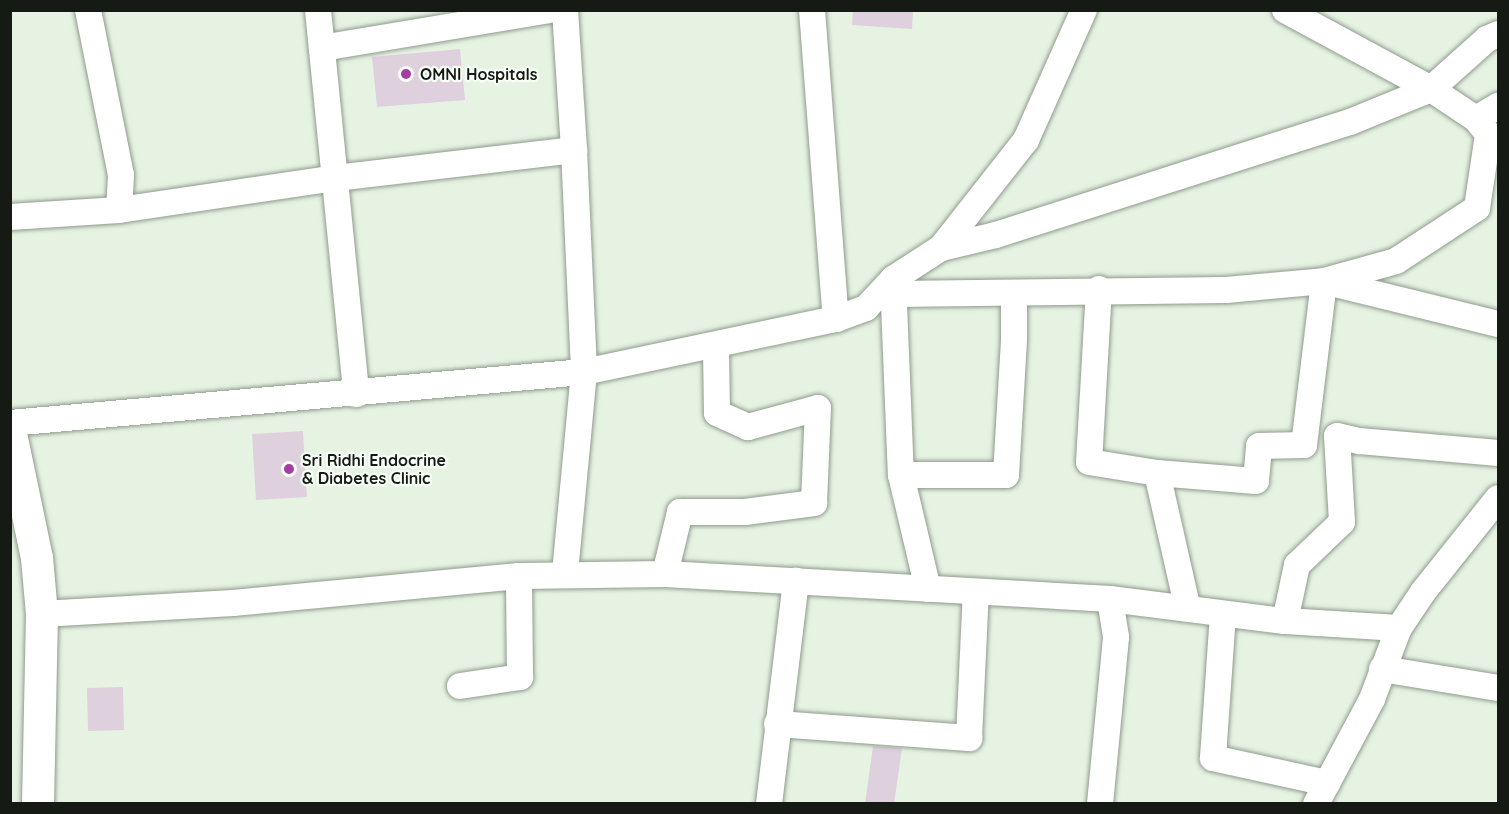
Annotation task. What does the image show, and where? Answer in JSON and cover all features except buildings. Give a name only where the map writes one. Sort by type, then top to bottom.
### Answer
[{"type":"main road","points":[[10,429],[37,558],[42,614],[38,804]]},
{"type":"street","points":[[88,10],[121,175],[119,210]]},
{"type":"street","points":[[318,10],[356,394]]},
{"type":"street","points":[[322,48],[548,10]]},
{"type":"street","points":[[565,10],[584,372],[565,574]]},
{"type":"street","points":[[813,10],[836,319]]},
{"type":"street","points":[[10,423],[584,372],[836,319],[866,308],[941,248],[1026,140],[1083,10]]},
{"type":"street","points":[[1285,10],[1431,89],[1487,132]]},
{"type":"street","points":[[941,248],[996,235],[1339,126],[1431,89],[1487,39],[1498,34]]},
{"type":"street","points":[[894,287],[1014,294],[1099,290],[1226,290],[1324,281],[1396,261],[1477,208],[1487,132],[1498,106]]},
{"type":"street","points":[[10,217],[119,210],[336,178],[574,150]]},
{"type":"street","points":[[1324,281],[1498,324]]},
{"type":"street","points":[[1099,290],[1089,462],[1156,473],[1256,481],[1259,446],[1304,445],[1324,281]]},
{"type":"street","points":[[894,287],[901,475],[928,589]]},
{"type":"street","points":[[901,475],[1006,475],[1014,339],[1014,294]]},
{"type":"street","points":[[664,574],[680,512],[745,512],[814,503],[818,408],[748,427],[717,413],[716,346]]},
{"type":"street","points":[[1285,621],[1297,565],[1342,522],[1337,436],[1359,441],[1498,453]]},
{"type":"street","points":[[1156,473],[1188,609]]},
{"type":"street","points":[[1223,614],[1213,758],[1321,793],[1372,699],[1399,628],[1423,592],[1498,498]]},
{"type":"street","points":[[42,614],[233,603],[519,576],[664,574],[1110,599],[1285,621],[1399,628]]},
{"type":"street","points":[[460,686],[520,677],[519,576]]},
{"type":"street","points":[[769,804],[796,581]]},
{"type":"street","points":[[777,724],[969,738],[976,592]]},
{"type":"street","points":[[1100,804],[1116,637],[1110,599]]},
{"type":"street","points":[[1382,669],[1498,688]]},
{"type":"place","name":"OMNI Hospitals","points":[[406,74]]},
{"type":"place","name":"Sri Ridhi Endocrine & Diabetes Clinic","points":[[289,469]]}]
